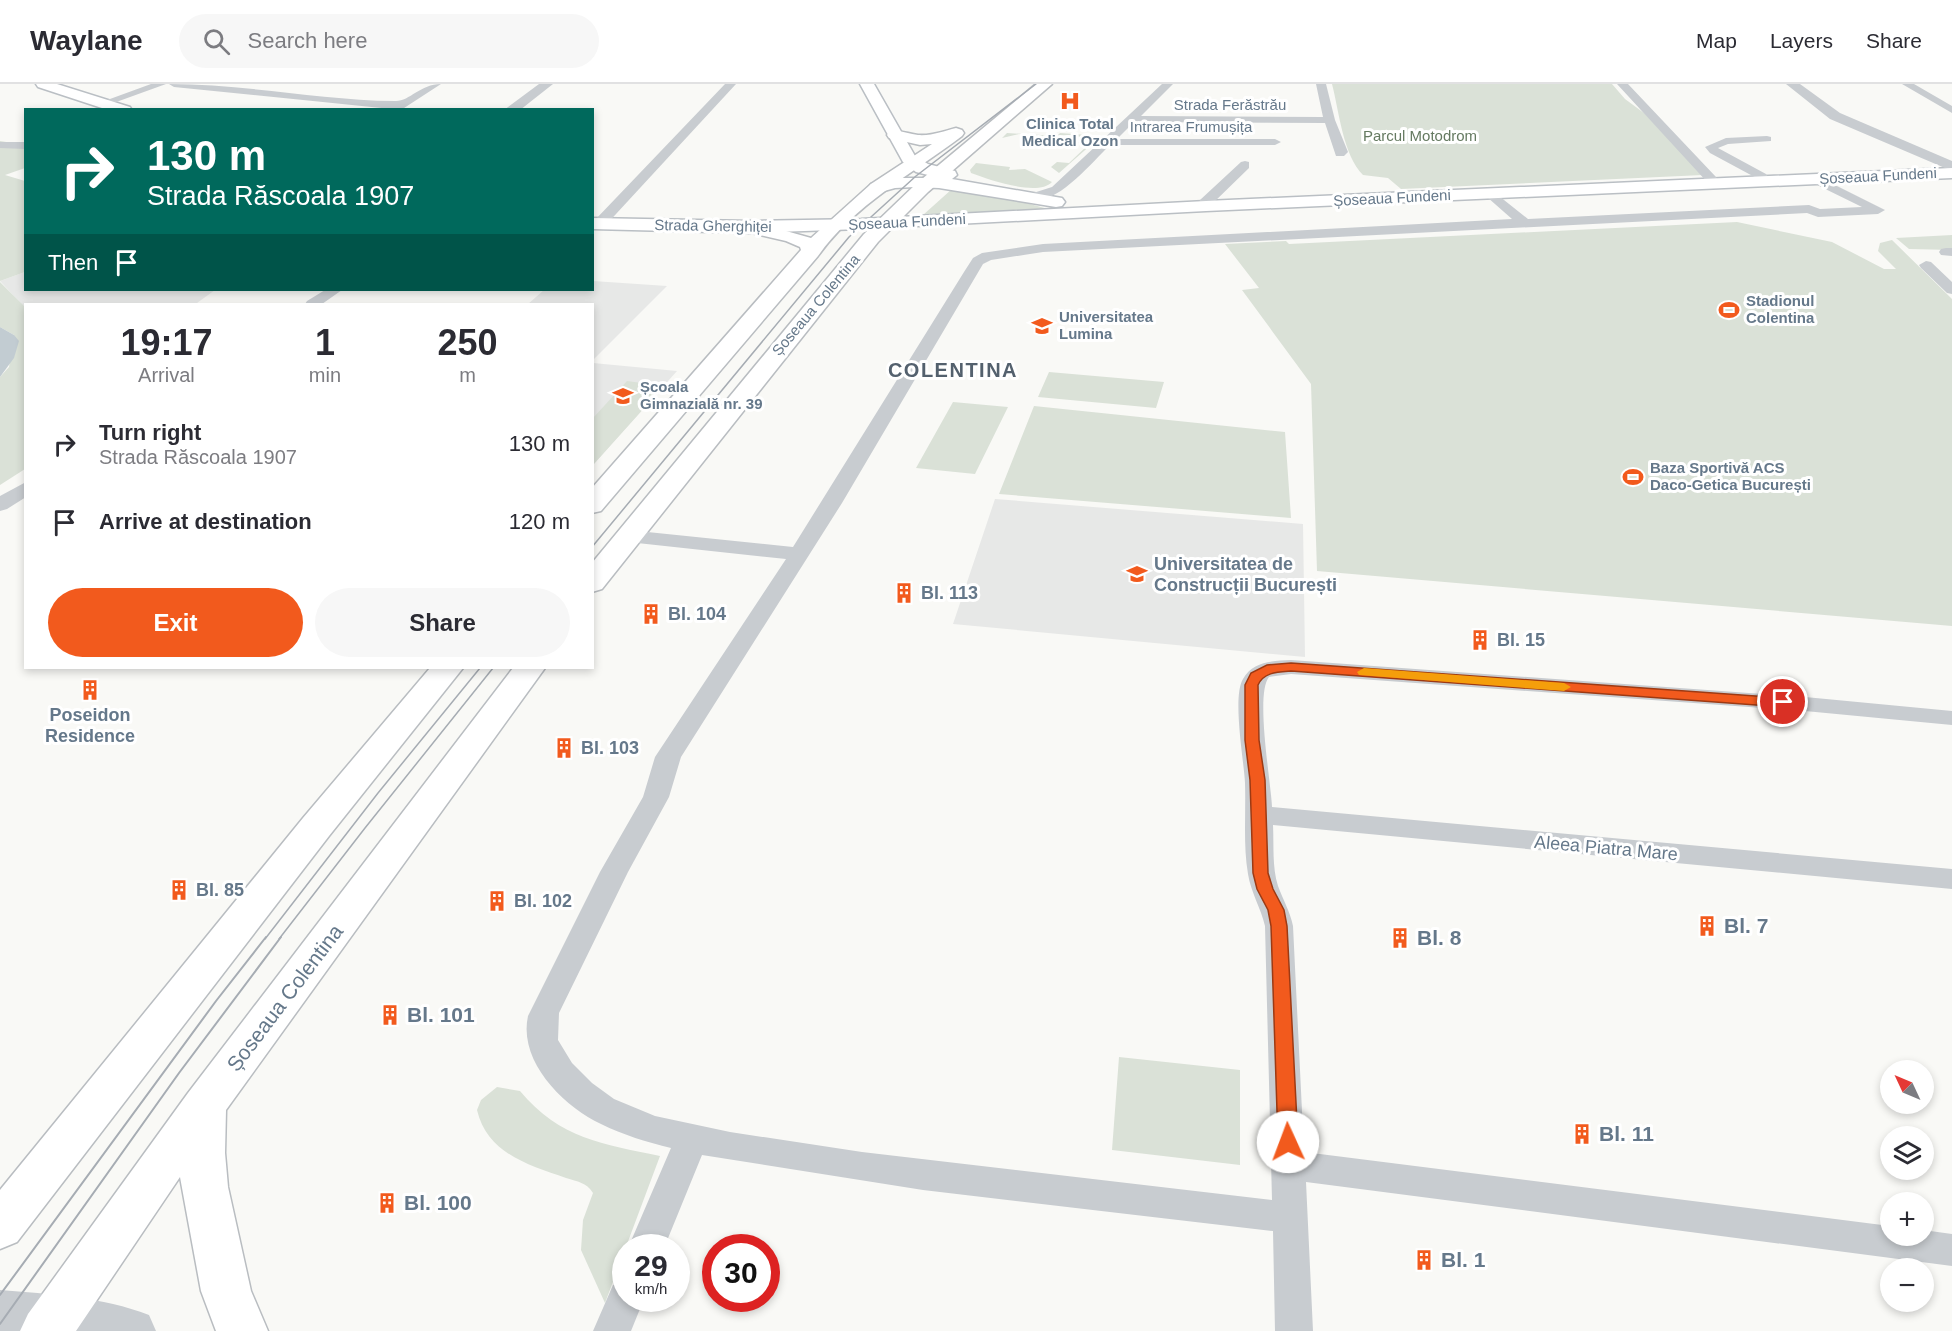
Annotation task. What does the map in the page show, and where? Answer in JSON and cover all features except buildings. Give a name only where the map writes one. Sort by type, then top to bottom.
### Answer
[{"type":"main road","points":[[42,84],[119,108]]},
{"type":"main road","points":[[867,84],[907,157],[934,178]]},
{"type":"main road","name":"Șoseaua Colentina","points":[[594,580],[768,362],[885,223],[934,178],[1045,84]]},
{"type":"main road","points":[[594,503],[833,225],[877,188],[914,164],[967,123]]},
{"type":"main road","points":[[895,135],[924,140],[950,137]]},
{"type":"main road","name":"Șoseaua Fundeni","points":[[1206,205],[1952,169]]},
{"type":"main road","name":"Șoseaua Fundeni","points":[[833,225],[885,223],[1051,208],[1206,205],[1493,193],[1815,179],[1952,169]]},
{"type":"main road","points":[[877,188],[895,183],[934,178]]},
{"type":"main road","name":"Șoseaua Fundeni","points":[[934,178],[1035,197],[1051,208]]},
{"type":"main road","name":"Strada Gherghiței","points":[[596,223],[750,227],[833,225]]},
{"type":"main road","points":[[750,227],[804,241],[810,247],[811,252]]},
{"type":"main road","points":[[0,1227],[316,827],[446,669]]},
{"type":"main road","name":"Șoseaua Colentina","points":[[51,1324],[114,1231],[204,1106],[527,669]]},
{"type":"main road","points":[[204,1106],[202,1153],[204,1187],[226,1291],[242,1331]]},
{"type":"street","points":[[104,103],[161,84]]},
{"type":"street","points":[[174,84],[396,107],[436,84]]},
{"type":"street","points":[[513,108],[547,84]]},
{"type":"street","points":[[596,223],[731,84]]},
{"type":"street","points":[[1035,197],[1056,190],[1167,84]]},
{"type":"street","points":[[1321,84],[1329,120],[1342,152],[1340,154]]},
{"type":"street","points":[[1622,84],[1712,180]]},
{"type":"street","points":[[1792,84],[1835,116],[1952,169]]},
{"type":"street","points":[[1906,84],[1952,110]]},
{"type":"street","name":"Strada Ferăstrău","points":[[1131,119],[1329,120]]},
{"type":"street","points":[[1762,177],[1714,151],[1711,147],[1726,141],[1767,139]]},
{"type":"street","name":"Intrarea Frumușița","points":[[1106,142],[1275,142]]},
{"type":"street","points":[[0,145],[24,146]]},
{"type":"street","points":[[1231,237],[1206,205],[1245,165]]},
{"type":"street","points":[[1291,1218],[862,1167],[692,1138],[644,1126],[595,1105],[579,1092],[545,1051],[541,1027],[550,999],[614,872],[656,797],[668,757],[799,554],[978,261],[987,256],[1029,249],[1231,237],[1809,209],[1818,213],[1878,210],[1815,179]]},
{"type":"street","points":[[1493,193],[1493,197],[1520,223]]},
{"type":"street","points":[[1926,265],[1951,288]]},
{"type":"street","points":[[314,303],[333,291]]},
{"type":"street","points":[[0,505],[24,489]]},
{"type":"street","points":[[628,536],[799,554]]},
{"type":"street","points":[[1294,1331],[1279,926],[1276,910],[1265,889],[1261,873],[1260,814],[1252,740],[1252,685],[1256,676],[1272,668],[1302,668],[1804,704],[1952,718]]},
{"type":"street","name":"Aleea Piatra Mare","points":[[1260,814],[1952,879]]},
{"type":"street","points":[[652,1234],[692,1138]]},
{"type":"street","points":[[1289,1165],[1952,1250]]},
{"type":"street","points":[[0,1312],[51,1324],[132,1331]]},
{"type":"street","points":[[612,1331],[620,1312]]},
{"type":"shaded area","points":[[24,272],[24,291],[214,291],[197,303],[24,303],[24,307],[0,281]]},
{"type":"shaded area","name":"Școala Gimnazială nr. 39","points":[[594,281],[667,286],[594,359],[594,303],[529,303],[543,291],[594,291]]},
{"type":"shaded area","points":[[0,327],[14,335],[19,341],[14,358],[0,377]]},
{"type":"shaded area","name":"Școala Gimnazială nr. 39","points":[[594,363],[677,371],[594,464]]},
{"type":"shaded area","name":"Universitatea de Construcții București","points":[[995,499],[1303,524],[1305,657],[953,624]]},
{"type":"green space","name":"Parcul Motodrom","points":[[1332,84],[1612,84],[1625,99],[1644,113],[1703,175],[1401,189],[1388,178],[1363,175],[1356,166],[1346,145]]},
{"type":"green space","points":[[1007,133],[1101,136],[1059,173],[1051,167],[1057,162],[1069,163],[1088,145],[1078,143],[1083,137],[1064,135],[1056,138],[1019,134],[1002,138]]},
{"type":"green space","points":[[0,141],[24,145],[24,168],[5,175],[24,181],[24,272],[0,281]]},
{"type":"green space","points":[[976,163],[1010,167],[1009,170],[1025,169],[1052,182],[1036,188],[1001,183],[971,173],[970,170]]},
{"type":"green space","points":[[952,189],[995,194],[1048,209],[923,215]]},
{"type":"green space","name":"Baza Sportivă ACS Daco-Getica București","points":[[1737,222],[1832,242],[1884,269],[1896,269],[1878,251],[1880,243],[1892,240],[1952,299],[1952,626],[1317,571],[1311,384],[1242,290],[1259,288],[1225,244],[1286,241],[1289,244]]},
{"type":"green space","points":[[1952,235],[1952,250],[1909,249],[1896,238]]},
{"type":"green space","points":[[0,282],[24,306],[24,470],[0,485],[0,377],[9,367],[14,335],[0,327]]},
{"type":"green space","points":[[1049,372],[1164,382],[1156,408],[1038,397]]},
{"type":"green space","points":[[627,381],[664,386],[594,464],[594,417]]},
{"type":"green space","points":[[953,402],[1008,407],[975,474],[916,468]]},
{"type":"green space","points":[[1034,406],[1285,432],[1291,518],[999,494]]},
{"type":"green space","points":[[1119,1057],[1240,1070],[1240,1165],[1112,1150]]},
{"type":"green space","points":[[497,1087],[520,1091],[551,1120],[584,1137],[620,1148],[660,1156],[631,1234],[612,1234],[612,1284],[605,1303],[581,1250],[583,1220],[593,1193],[581,1183],[537,1168],[500,1147],[482,1125],[477,1110],[481,1100]]},
{"type":"tram line","points":[[594,545],[849,237],[916,176],[1036,84]]},
{"type":"tram line","points":[[265,939],[378,793],[479,669]]},
{"type":"tram line","points":[[279,939],[492,669]]},
{"type":"tram line","points":[[0,1295],[216,1001],[266,937]]},
{"type":"tram line","points":[[0,1324],[179,1073],[281,937]]},
{"type":"slow traffic","points":[[1364,672],[1564,687]]},
{"type":"place","name":"Clinica Total Medical Ozon","points":[[1070,101]]},
{"type":"place","name":"Stadionul Colentina","points":[[1729,310]]},
{"type":"place","name":"Universitatea Lumina","points":[[1042,326]]},
{"type":"place","name":"Școala Gimnazială nr. 39","points":[[623,396]]},
{"type":"place","name":"Baza Sportivă ACS Daco-Getica București","points":[[1633,477]]},
{"type":"place","name":"Universitatea de Construcții București","points":[[1137,574]]},
{"type":"place","name":"Bl. 113","points":[[904,593]]},
{"type":"place","name":"Bl. 104","points":[[651,614]]},
{"type":"place","name":"Bl. 15","points":[[1480,640]]},
{"type":"place","name":"Poseidon Residence","points":[[90,690]]},
{"type":"place","name":"Bl. 103","points":[[564,748]]},
{"type":"place","name":"Bl. 85","points":[[179,890]]},
{"type":"place","name":"Bl. 102","points":[[497,901]]},
{"type":"place","name":"Bl. 7","points":[[1707,926]]},
{"type":"place","name":"Bl. 8","points":[[1400,938]]},
{"type":"place","name":"Bl. 101","points":[[390,1015]]},
{"type":"place","name":"Bl. 11","points":[[1582,1134]]},
{"type":"place","name":"Bl. 100","points":[[387,1203]]},
{"type":"place","name":"Bl. 1","points":[[1424,1260]]},
{"type":"district","name":"COLENTINA","points":[[953,370]]},
{"type":"route","points":[[1288,1142],[1279,926],[1276,910],[1265,889],[1261,873],[1258,780],[1252,740],[1252,685],[1256,676],[1272,668],[1291,667],[1783,702]]}]
